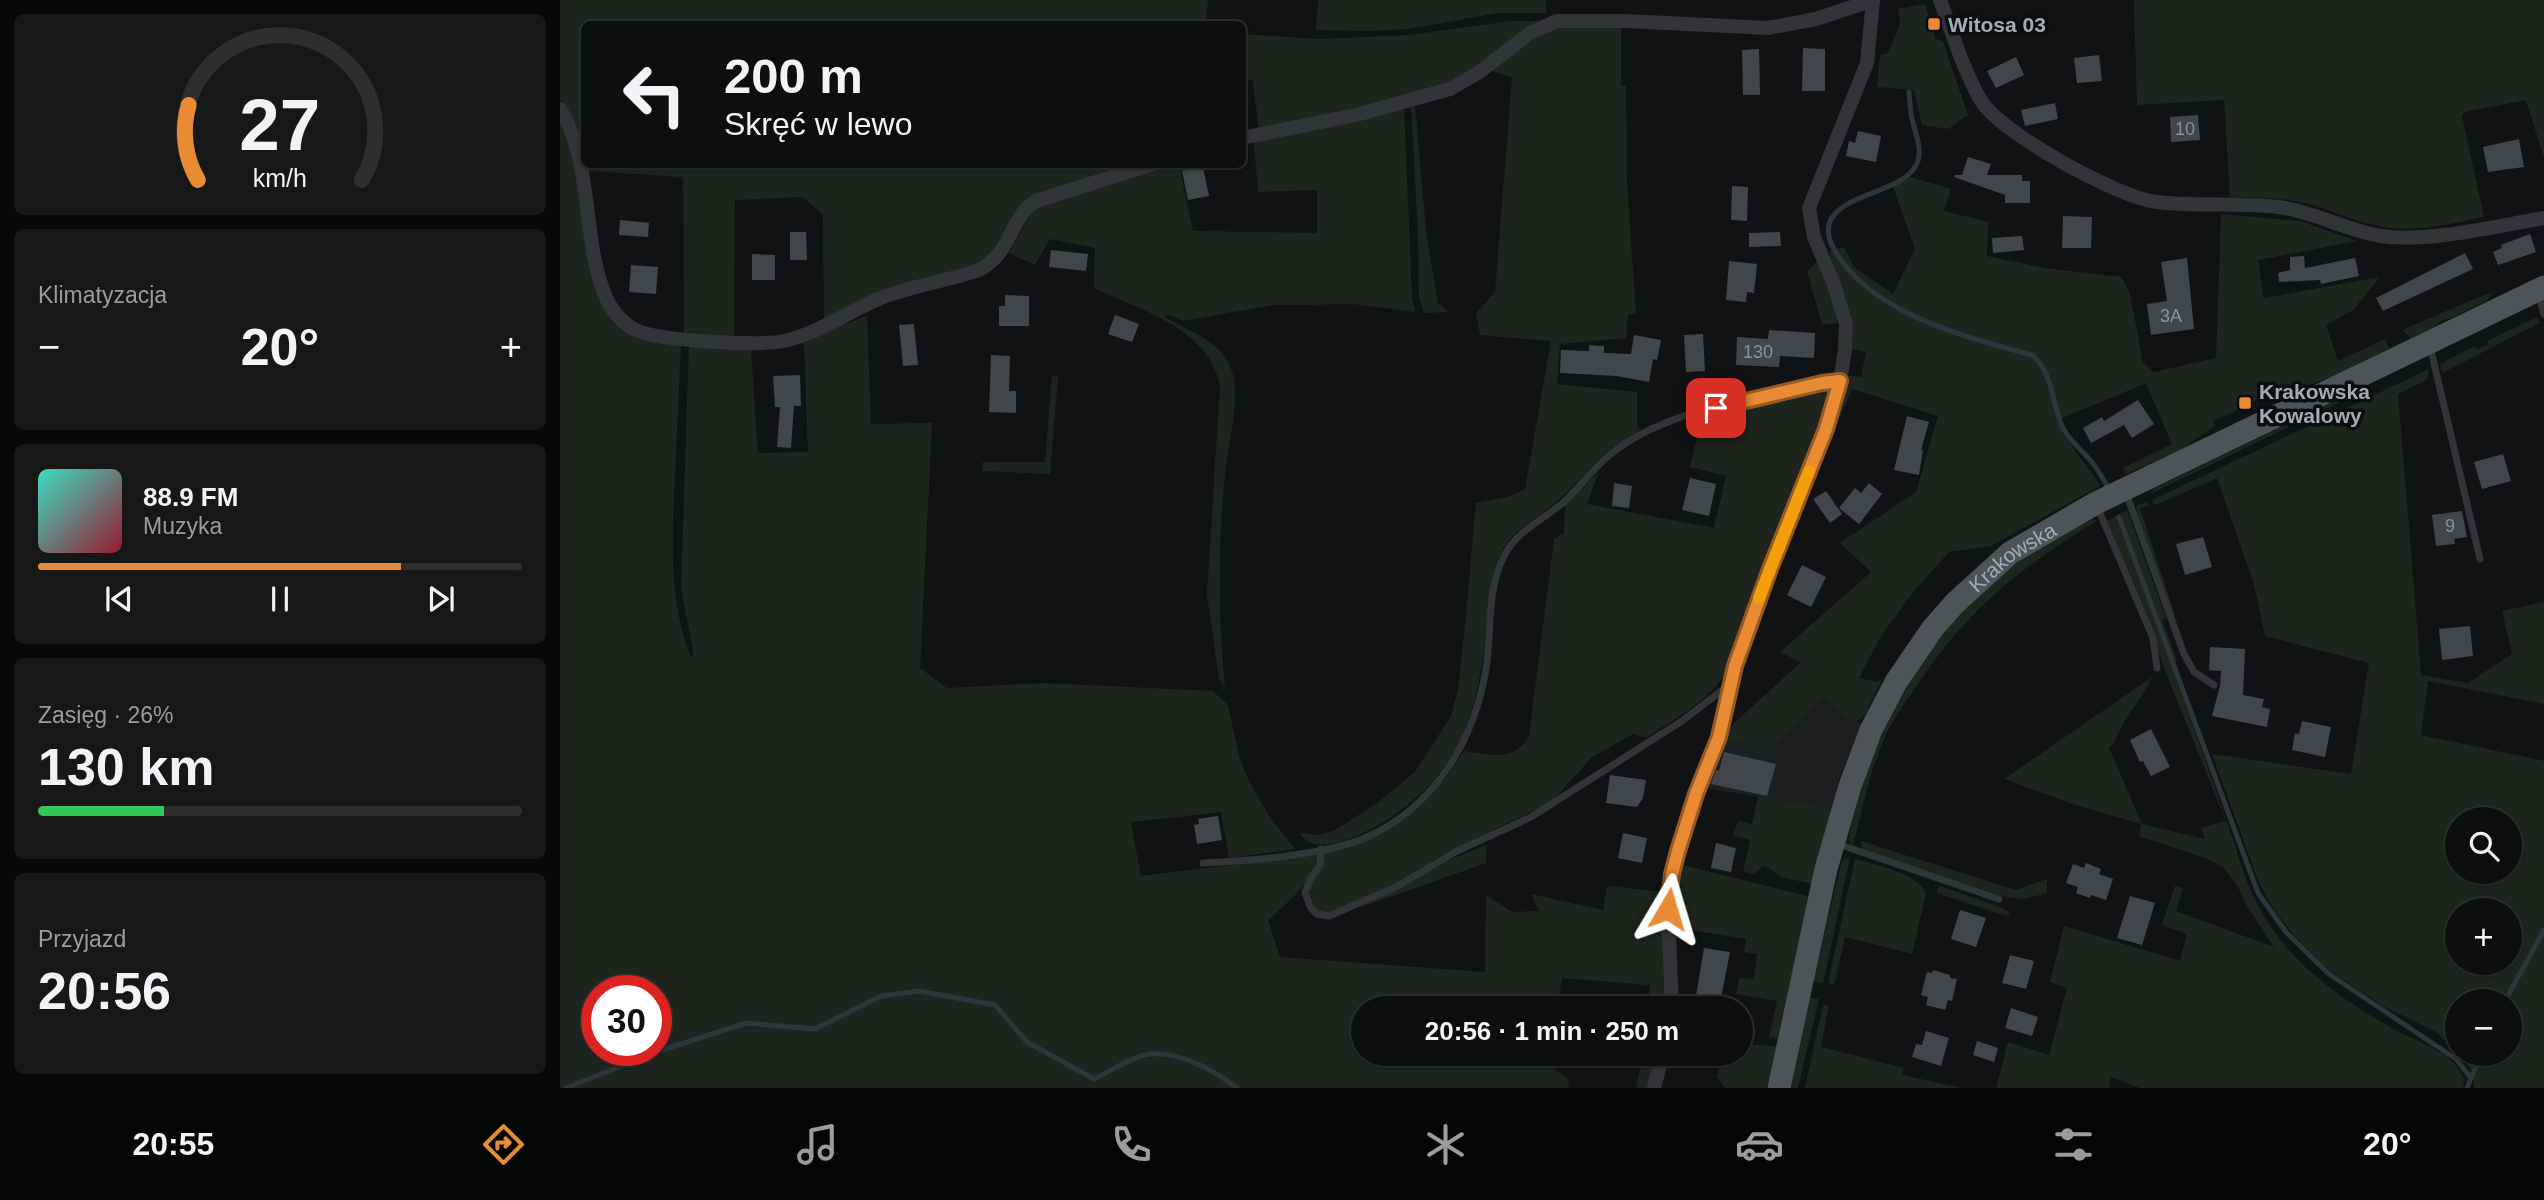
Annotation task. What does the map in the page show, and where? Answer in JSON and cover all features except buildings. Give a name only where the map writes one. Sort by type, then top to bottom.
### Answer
[{"type":"main road","name":"Krakowska","points":[[1779,1088],[1826,869],[1850,786],[1871,730],[1896,682],[1933,628],[1976,582],[2010,553],[2096,503],[2540,289]]},
{"type":"street","points":[[1246,137],[1356,115],[1450,89],[1478,73],[1530,33],[1556,21],[1625,21],[1768,28],[1816,19],[1873,0],[1867,63],[1809,208],[1814,237],[1837,292],[1846,324],[1840,381],[1826,429],[1765,581],[1735,666],[1719,737],[1696,794],[1672,874],[1667,930],[1671,996]]},
{"type":"street","points":[[1940,0],[1981,101],[2009,128],[2056,158],[2125,193],[2155,202],[2279,207],[2387,237],[2441,234],[2544,218]]},
{"type":"street","points":[[560,109],[575,140],[593,252],[600,282],[611,307],[636,330],[696,339],[753,344],[793,339],[876,300],[979,270],[1002,252],[1025,210],[1036,201],[1140,168]]},
{"type":"street","points":[[1654,1088],[1660,1066]]},
{"type":"lane","points":[[2540,289],[2544,314]]},
{"type":"lane","points":[[2429,342],[2480,559]]},
{"type":"lane","points":[[1203,863],[1321,849],[1365,838],[1389,824],[1422,799],[1451,766],[1471,728],[1486,668],[1492,604],[1501,564],[1505,553],[1524,531],[1565,500],[1616,450],[1661,424],[1716,408],[1840,381]]},
{"type":"lane","points":[[2125,489],[2184,654],[2194,672],[2214,685]]},
{"type":"lane","points":[[2096,503],[2153,638],[2157,668]]},
{"type":"lane","points":[[1321,849],[1321,865],[1311,878],[1306,893],[1311,908],[1317,914],[1329,916],[1394,888],[1457,851],[1531,817],[1682,721],[1725,688],[1731,687]]},
{"type":"lane","points":[[1835,843],[1999,899]]},
{"type":"shaded area","points":[[560,0],[1208,0],[1206,21],[581,21],[581,146],[578,131],[560,99]]},
{"type":"shaded area","points":[[1318,0],[1546,0],[1546,13],[1498,13],[1407,29],[1316,30]]},
{"type":"shaded area","points":[[2134,0],[2544,0],[2544,158],[2526,100],[2465,112],[2462,116],[2484,217],[2404,229],[2363,222],[2295,201],[2230,197],[2224,100],[2137,105]]},
{"type":"shaded area","points":[[1925,4],[1935,38],[1943,42],[1968,115],[1948,129],[1922,125],[1914,90],[1877,87],[1880,55],[1888,53],[1900,24],[1898,9]]},
{"type":"shaded area","points":[[1511,21],[1542,21],[1489,60],[1438,88],[1259,132],[1253,80],[1246,81],[1246,34],[1320,39],[1409,35]]},
{"type":"shaded area","points":[[1567,25],[1621,27],[1621,85],[1626,86],[1627,184],[1636,314],[1628,314],[1626,338],[1560,344],[1557,384],[1637,392],[1637,425],[1640,430],[1605,454],[1563,497],[1522,528],[1504,547],[1492,580],[1482,666],[1471,713],[1452,755],[1438,774],[1422,793],[1377,826],[1337,843],[1316,844],[1304,839],[1299,833],[1320,835],[1335,830],[1376,804],[1415,772],[1451,716],[1458,690],[1476,503],[1511,496],[1525,489],[1551,341],[1480,335],[1476,313],[1495,292],[1512,78],[1490,70],[1548,29]]},
{"type":"shaded area","points":[[1411,106],[1415,106],[1426,230],[1438,303],[1448,312],[1424,313],[1419,296]]},
{"type":"shaded area","points":[[1404,107],[1412,297],[1415,312],[1353,304],[1273,305],[1183,321],[1168,314],[1165,317],[1216,347],[1230,366],[1234,378],[1234,412],[1225,473],[1220,553],[1225,687],[1219,679],[1207,594],[1220,386],[1214,366],[1188,335],[1151,313],[1094,288],[1095,248],[1050,239],[1035,265],[1009,253],[1034,209],[1057,199],[1161,168],[1180,168],[1193,231],[1317,233],[1317,190],[1258,192],[1254,142]]},
{"type":"shaded area","points":[[560,114],[564,120],[608,313],[681,344],[673,566],[678,611],[690,656],[694,655],[681,589],[689,343],[744,347],[751,351],[758,453],[808,452],[804,342],[811,336],[867,316],[871,424],[932,423],[920,668],[947,688],[1044,683],[1213,691],[1228,705],[1240,760],[1251,785],[1270,817],[1295,849],[1229,858],[1221,812],[1131,822],[1141,876],[1319,854],[1306,882],[1292,899],[1268,920],[1280,957],[1485,972],[1486,895],[1512,912],[1539,911],[1531,894],[1603,910],[1607,886],[1665,892],[1667,996],[1649,996],[1650,985],[1562,978],[1559,996],[1351,996],[1351,1066],[1550,1066],[1569,1080],[1568,1088],[560,1088]]},
{"type":"shaded area","points":[[586,168],[1130,168],[1032,197],[998,248],[980,264],[824,320],[823,215],[803,197],[735,200],[734,338],[684,333],[683,177],[586,171]]},
{"type":"shaded area","points":[[1910,177],[1951,189],[1944,211],[1988,222],[1987,256],[2045,268],[2122,277],[2130,294],[2143,363],[2154,372],[2216,358],[2221,214],[2300,221],[2357,241],[2258,260],[2264,298],[2380,277],[2353,310],[2326,325],[2338,361],[2385,339],[2389,348],[2342,373],[2270,400],[2265,397],[2249,404],[2245,398],[2237,403],[2240,409],[2213,421],[2215,426],[2180,450],[2126,474],[2123,468],[2172,444],[2146,383],[2058,420],[2066,437],[2100,486],[1991,546],[1949,552],[1914,591],[1881,636],[1859,678],[1877,682],[1882,679],[1865,715],[1857,722],[1849,721],[1824,697],[1772,747],[1725,741],[1731,726],[1801,662],[1780,652],[1871,572],[1840,543],[1916,492],[1938,416],[1852,389],[1833,435],[1846,375],[1861,377],[1866,352],[1852,349],[1853,324],[1829,251],[1844,247],[1854,267],[1893,294],[1915,249],[1893,187]]},
{"type":"shaded area","points":[[1817,262],[1829,288],[1838,323],[1822,325],[1807,271]]},
{"type":"shaded area","points":[[2493,293],[2486,301],[2440,321],[2434,327],[2411,338],[2402,330],[2486,294]]},
{"type":"shaded area","points":[[2537,317],[2540,323],[2442,373],[2440,364],[2475,346],[2477,349],[2488,345],[2487,341]]},
{"type":"shaded area","points":[[2429,369],[2427,380],[2398,394],[2421,675],[2468,683],[2512,654],[2502,611],[2544,602],[2544,704],[2428,681],[2421,735],[2544,761],[2544,1088],[2474,1088],[2474,1073],[2468,1066],[2522,1066],[2522,989],[2445,989],[2445,1041],[2436,1032],[2385,1007],[2329,970],[2294,935],[2274,910],[2259,883],[2212,754],[2351,774],[2369,663],[2265,636],[2254,584],[2217,478],[2154,505],[2152,500]]},
{"type":"shaded area","points":[[1052,375],[1058,376],[1050,474],[982,471],[983,462],[1045,462]]},
{"type":"shaded area","points":[[1826,385],[1833,390],[1727,671],[1720,682],[1691,709],[1646,738],[1633,734],[1591,758],[1557,796],[1540,808],[1451,850],[1389,887],[1328,914],[1317,911],[1310,894],[1321,868],[1324,852],[1355,844],[1424,800],[1447,777],[1464,751],[1501,755],[1517,750],[1529,736],[1554,539],[1564,533],[1565,506],[1599,471],[1587,504],[1714,528],[1726,476],[1690,467],[1702,416]]},
{"type":"shaded area","points":[[2356,391],[2357,394],[2152,493],[2154,489]]},
{"type":"shaded area","points":[[2147,502],[2149,506],[2140,508],[2175,615],[2172,616],[2137,514],[2136,506]]},
{"type":"shaded area","points":[[2127,510],[2166,618],[2162,620],[2177,660],[2171,663],[2236,848],[2246,880],[2275,933],[2294,955],[2338,994],[2392,1028],[2445,1055],[2445,1066],[2456,1066],[2465,1079],[2463,1088],[2140,1088],[2111,1077],[2109,1088],[1996,1088],[2008,1042],[2049,1055],[2067,988],[2050,982],[2064,926],[2180,961],[2187,934],[2162,925],[2175,886],[2183,888],[2176,911],[2274,947],[2247,906],[2237,885],[2223,867],[2205,858],[2139,836],[2141,824],[2073,804],[2004,779],[2152,677],[2109,748],[2142,824],[2205,839],[2201,828],[2226,821],[2163,666],[2147,614],[2107,521]]},
{"type":"shaded area","points":[[2095,519],[2097,521],[2020,573],[1998,592],[1977,611],[1937,657],[1900,710],[1884,739],[1870,778],[1853,846],[1848,840],[1861,790],[1880,740],[1904,693],[1932,648],[1966,607],[2004,572],[2047,542]]},
{"type":"shaded area","points":[[1824,697],[1849,721],[1862,723],[1840,777],[1831,810],[1815,805],[1703,788],[1725,741],[1772,747]]},
{"type":"shaded area","points":[[1758,796],[1831,810],[1812,884],[1781,877],[1763,866],[1754,874],[1743,872],[1750,840],[1733,836],[1738,821],[1752,824]]},
{"type":"shaded area","points":[[1861,841],[2016,890],[2047,879],[2047,893],[2024,899],[2006,897],[1862,850]]},
{"type":"shaded area","points":[[1486,845],[1486,863],[1359,908],[1447,861]]},
{"type":"shaded area","points":[[1850,857],[1823,984],[1813,981],[1842,860]]},
{"type":"shaded area","points":[[1855,859],[1906,875],[1922,887],[1926,894],[1912,954],[1845,937],[1834,985],[1828,983]]},
{"type":"shaded area","points":[[1679,864],[1807,896],[1809,899],[1777,1039],[1769,1037],[1777,1001],[1736,994],[1739,978],[1754,979],[1757,954],[1744,952],[1746,939],[1671,927]]},
{"type":"shaded area","points":[[1940,886],[2005,909],[2010,914],[2006,916],[1937,893]]},
{"type":"shaded area","points":[[1810,998],[1819,999],[1798,1088],[1791,1088]]},
{"type":"shaded area","points":[[1823,1005],[1829,1005],[1821,1047],[1904,1068],[1902,1075],[1963,1088],[1805,1088]]},
{"type":"shaded area","points":[[1753,1045],[1776,1046],[1767,1088],[1725,1088],[1717,1077],[1719,1066],[1753,1066]]},
{"type":"shaded area","points":[[1641,1066],[1656,1066],[1650,1088],[1636,1088]]},
{"type":"waterway","points":[[1909,92],[1911,116],[1919,145],[1918,161],[1903,179],[1854,201],[1834,215],[1828,228],[1832,245],[1850,271],[1871,290],[1895,306],[1950,331],[2032,355],[2048,379],[2065,432],[2094,465],[2106,484]]},
{"type":"waterway","points":[[2119,517],[2258,893],[2286,932],[2329,974],[2456,1059],[2471,1078],[2467,1088]]},
{"type":"waterway","points":[[2512,989],[2544,930]]},
{"type":"waterway","points":[[566,1088],[659,1051],[746,1023],[815,1029],[881,996],[919,991],[995,1005],[1027,1042],[1094,1079],[1137,1057],[1162,1054],[1185,1059],[1237,1088]]},
{"type":"waterway","points":[[2471,1078],[2476,1066]]},
{"type":"slow traffic","points":[[1759,598],[1809,471]]},
{"type":"place","name":"Witosa 03","points":[[1934,24]]},
{"type":"place","name":"Krakowska Kowalowy","points":[[2245,403]]},
{"type":"route","points":[[1668,909],[1678,851],[1696,794],[1719,737],[1735,666],[1826,429],[1840,381],[1716,408]]}]
